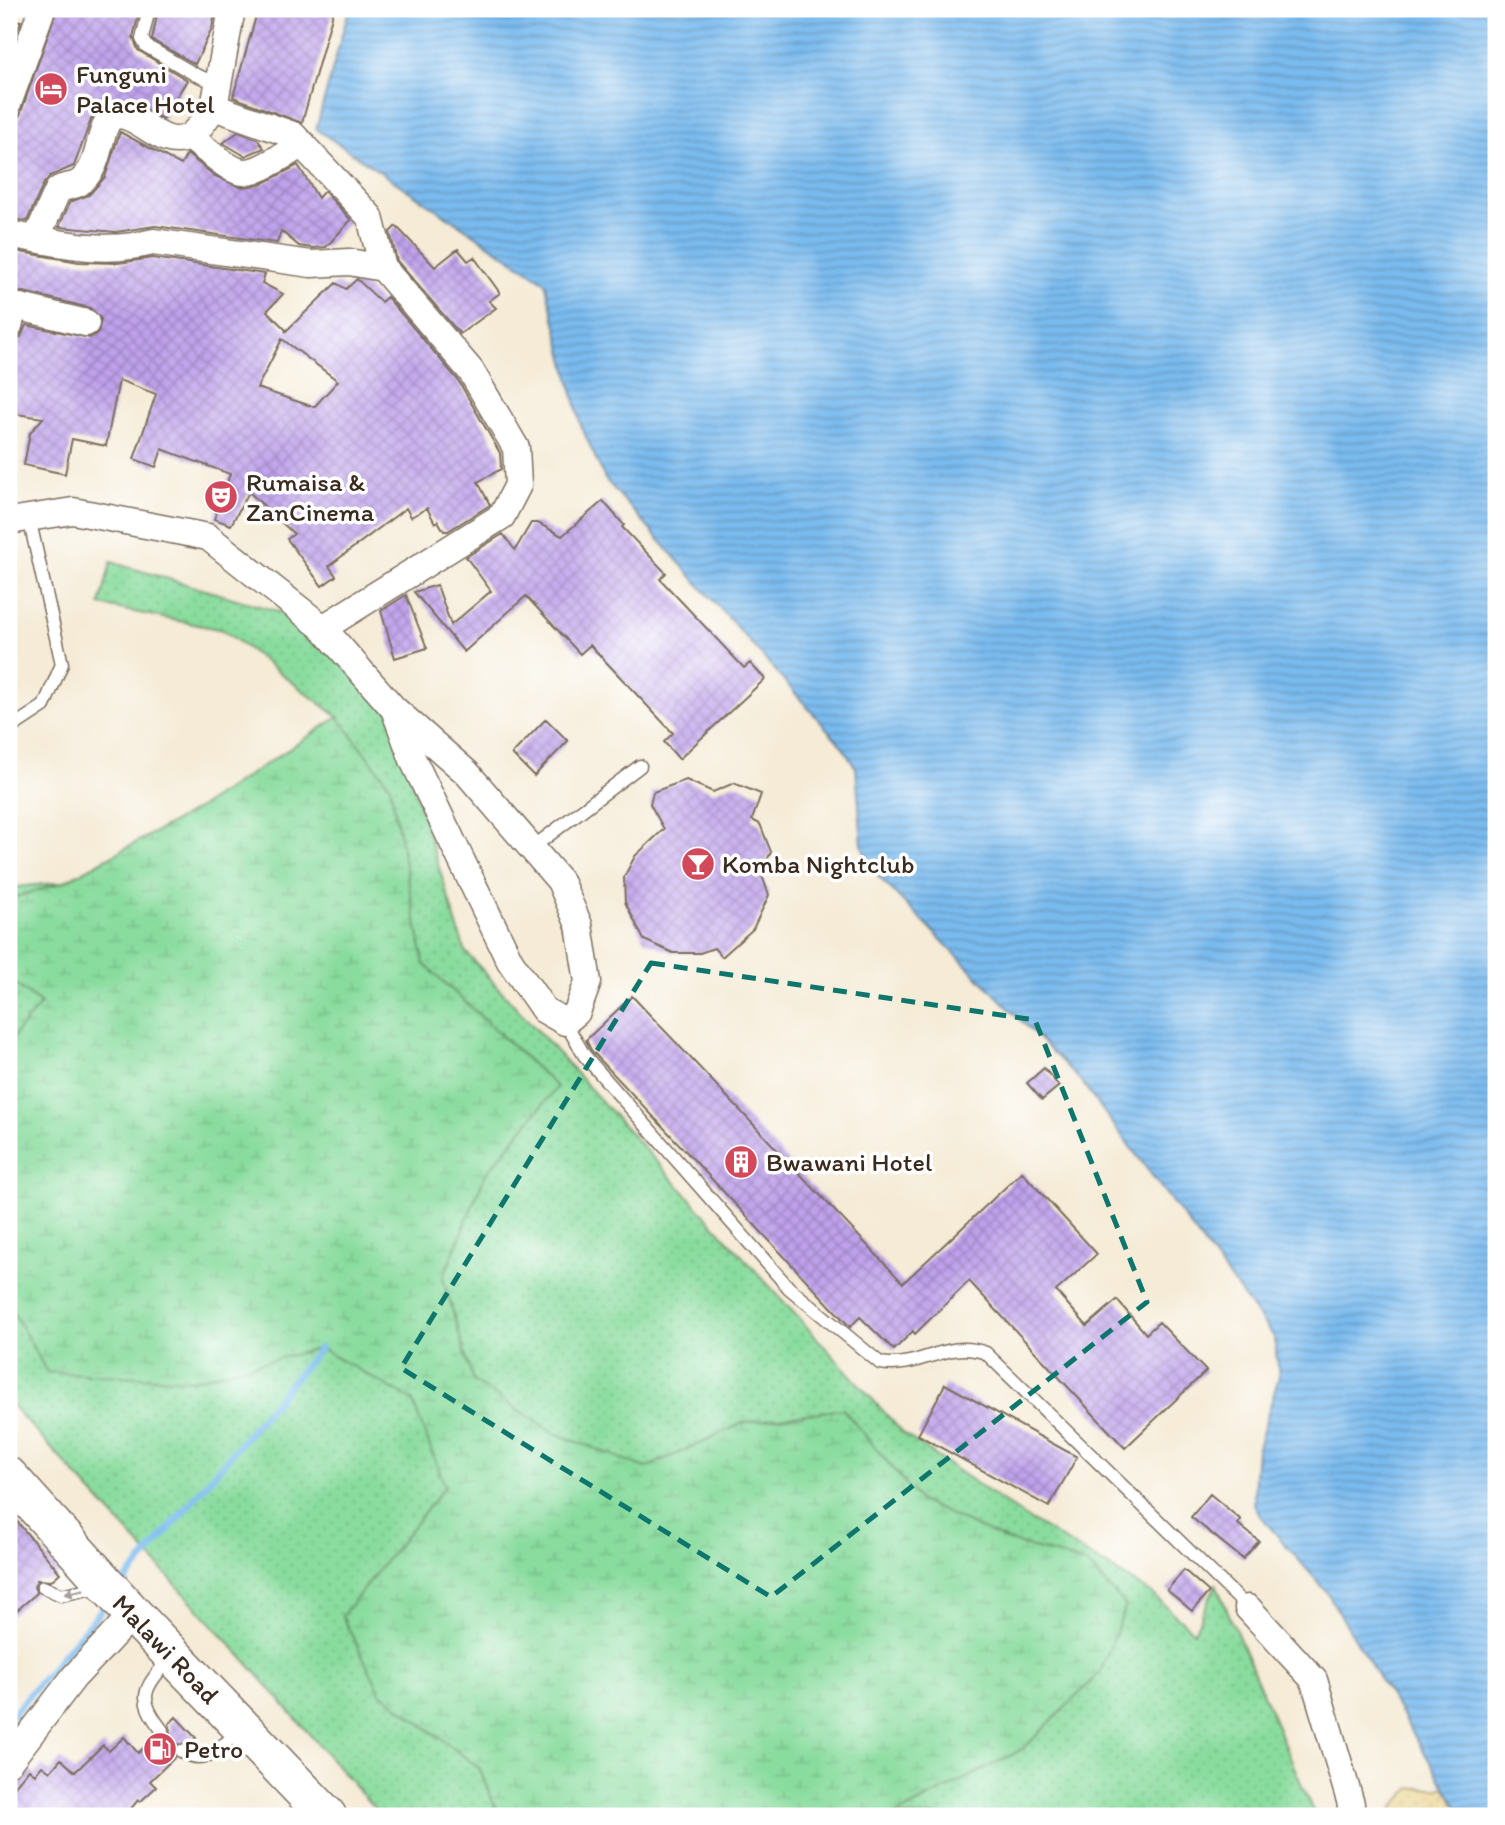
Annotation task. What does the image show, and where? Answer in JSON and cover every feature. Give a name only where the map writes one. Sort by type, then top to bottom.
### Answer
[{"type":"main road","name":"Malawi Road","points":[[9,1477],[105,1585],[325,1816]]},
{"type":"street","points":[[9,101],[41,9]]},
{"type":"street","points":[[190,137],[216,95],[232,9]]},
{"type":"street","points":[[216,95],[293,135],[370,217],[383,268],[471,371],[516,448],[518,485],[502,516],[323,628]]},
{"type":"street","points":[[36,239],[58,190],[78,184],[91,170],[99,154],[102,130],[110,117],[125,116],[171,139],[190,137],[234,172],[243,174],[254,173],[303,144]]},
{"type":"street","points":[[9,234],[94,250],[130,248],[153,242],[311,264],[349,262],[383,268]]},
{"type":"street","points":[[9,326],[13,311],[20,307],[86,323]]},
{"type":"street","points":[[19,519],[73,510],[208,537],[323,628],[394,709],[467,773],[559,881],[579,925],[588,982],[577,1012],[565,1022],[544,1010],[510,961],[413,761],[394,709]]},
{"type":"street","points":[[1248,1608],[1314,1680],[1350,1804],[1350,1816]]},
{"type":"street","points":[[9,1762],[74,1676],[133,1614]]},
{"type":"lane","points":[[149,9],[142,39],[146,46],[196,75],[216,95]]},
{"type":"lane","points":[[9,729],[44,706],[62,664],[19,519]]},
{"type":"lane","points":[[533,848],[640,766]]},
{"type":"lane","points":[[565,1022],[584,1055],[789,1288],[880,1363],[903,1364],[967,1346],[986,1353],[1248,1608]]},
{"type":"lane","points":[[43,1587],[61,1595],[105,1585]]},
{"type":"lane","points":[[162,1730],[148,1712],[144,1699],[148,1685],[172,1656]]},
{"type":"lane","points":[[181,1751],[194,1759],[203,1759],[242,1728]]},
{"type":"highlighted area","points":[[651,963],[1035,1020],[1147,1302],[771,1597],[401,1368]]},
{"type":"green space","points":[[111,562],[290,615],[331,647],[390,711],[465,951],[904,1434],[1024,1516],[1150,1592],[1194,1632],[1216,1584],[1315,1816],[381,1816],[244,1659],[9,1402],[9,888],[64,882],[196,810],[338,717],[223,630],[100,605]]},
{"type":"green space","points":[[338,717],[390,786],[424,964],[557,1087],[485,1175],[443,1278],[473,1381],[554,1433],[646,1468],[743,1423],[843,1409],[920,1501],[1006,1540],[1086,1563],[1126,1606],[1100,1673],[1023,1749],[894,1816],[499,1816],[479,1768],[381,1693],[342,1616],[445,1486],[412,1400],[320,1348],[192,1380],[47,1372],[9,1305],[9,1041],[41,1004],[9,979],[9,899],[64,882],[196,810]]},
{"type":"sand","points":[[1411,1788],[1446,1788],[1463,1816],[1392,1816],[1394,1806]]},
{"type":"water","points":[[349,9],[1496,9],[1496,1816],[1463,1816],[1326,1591],[1260,1516],[1254,1503],[1255,1475],[1257,1451],[1279,1376],[1274,1337],[1079,1079],[870,868],[862,845],[856,768],[842,746],[605,479],[581,426],[545,282],[316,129]]},
{"type":"building","points":[[57,9],[140,9],[133,37],[138,50],[187,80],[163,119],[123,100],[100,105],[91,120],[74,166],[50,176],[44,183],[27,221],[9,219],[9,133],[13,135]]},
{"type":"building","points":[[158,9],[216,9],[212,29],[195,64],[152,40]]},
{"type":"building","points":[[258,9],[334,9],[302,123],[233,97]]},
{"type":"building","points":[[9,20],[21,21],[9,55]]},
{"type":"building","points":[[120,132],[181,165],[187,154],[215,176],[240,187],[260,185],[298,165],[318,198],[324,191],[351,220],[326,247],[312,248],[299,246],[281,231],[277,243],[155,226],[116,232],[59,227],[70,202],[89,195],[105,177]]},
{"type":"building","points":[[238,132],[257,139],[264,148],[245,156],[223,143]]},
{"type":"building","points":[[396,226],[435,267],[458,249],[468,261],[474,257],[500,293],[489,301],[496,308],[460,334],[397,261],[390,232]]},
{"type":"building","points":[[9,250],[79,262],[118,263],[153,258],[265,274],[262,283],[283,294],[267,311],[285,332],[336,283],[346,289],[357,279],[381,302],[387,297],[458,380],[500,453],[501,469],[478,482],[490,505],[448,531],[444,531],[438,521],[435,523],[427,508],[411,517],[406,508],[329,566],[336,576],[322,586],[287,539],[294,534],[249,492],[231,525],[214,519],[230,474],[162,449],[156,467],[134,459],[156,394],[119,380],[106,446],[72,439],[65,474],[24,465],[30,433],[43,418],[9,413],[10,341],[21,337],[26,325],[90,338],[98,333],[101,319],[90,308],[24,292],[9,293]],"holes":[[[282,339],[338,381],[314,407],[257,388]]]},
{"type":"building","points":[[603,501],[624,525],[622,527],[666,573],[660,579],[744,668],[750,663],[765,679],[679,759],[664,742],[673,733],[590,645],[580,654],[526,596],[464,652],[414,592],[437,585],[451,625],[491,591],[466,557],[503,534],[515,550],[531,523],[538,523],[562,536]]},
{"type":"building","points":[[406,595],[427,648],[395,658],[381,611]]},
{"type":"building","points":[[546,719],[568,741],[534,776],[512,754]]},
{"type":"building","name":"Komba Nightclub","points":[[686,780],[713,792],[734,783],[761,794],[752,820],[760,824],[771,852],[761,873],[769,895],[753,929],[722,957],[714,948],[700,953],[673,953],[644,940],[625,902],[624,877],[635,856],[664,829],[650,804],[653,792]]},
{"type":"building","points":[[632,996],[903,1283],[1022,1172],[1097,1254],[1056,1291],[1087,1326],[1117,1300],[1146,1334],[1159,1322],[1206,1371],[1125,1448],[969,1281],[915,1334],[913,1331],[894,1350],[860,1317],[850,1327],[591,1050],[586,1040]]},
{"type":"building","points":[[1044,1068],[1059,1086],[1042,1100],[1027,1083]]},
{"type":"building","points":[[945,1384],[1077,1457],[1049,1507],[918,1435]]},
{"type":"building","points":[[1210,1494],[1241,1520],[1238,1524],[1259,1541],[1243,1559],[1191,1517]]},
{"type":"building","points":[[9,1512],[60,1573],[51,1581],[37,1580],[34,1587],[37,1593],[9,1617]]},
{"type":"building","points":[[1184,1570],[1209,1592],[1192,1611],[1167,1590]]},
{"type":"building","points":[[176,1717],[196,1738],[188,1745],[176,1744],[172,1751],[175,1757],[150,1781],[156,1787],[140,1802],[138,1800],[125,1816],[27,1816],[9,1801],[9,1793],[29,1769],[35,1774],[42,1766],[50,1772],[61,1759],[75,1772],[103,1745],[109,1751],[124,1737],[138,1753],[156,1736],[168,1737],[171,1730],[169,1724]]},
{"type":"waterway","points":[[122,1585],[320,1348]]},
{"type":"waterway","points":[[9,1719],[108,1602]]},
{"type":"place","name":"Funguni Palace Hotel","points":[[51,89]]},
{"type":"place","name":"Rumaisa & ZanCinema","points":[[221,497]]},
{"type":"place","name":"Komba Nightclub","points":[[698,864]]},
{"type":"place","name":"Bwawani Hotel","points":[[741,1162]]},
{"type":"place","name":"Petro","points":[[160,1749]]}]
